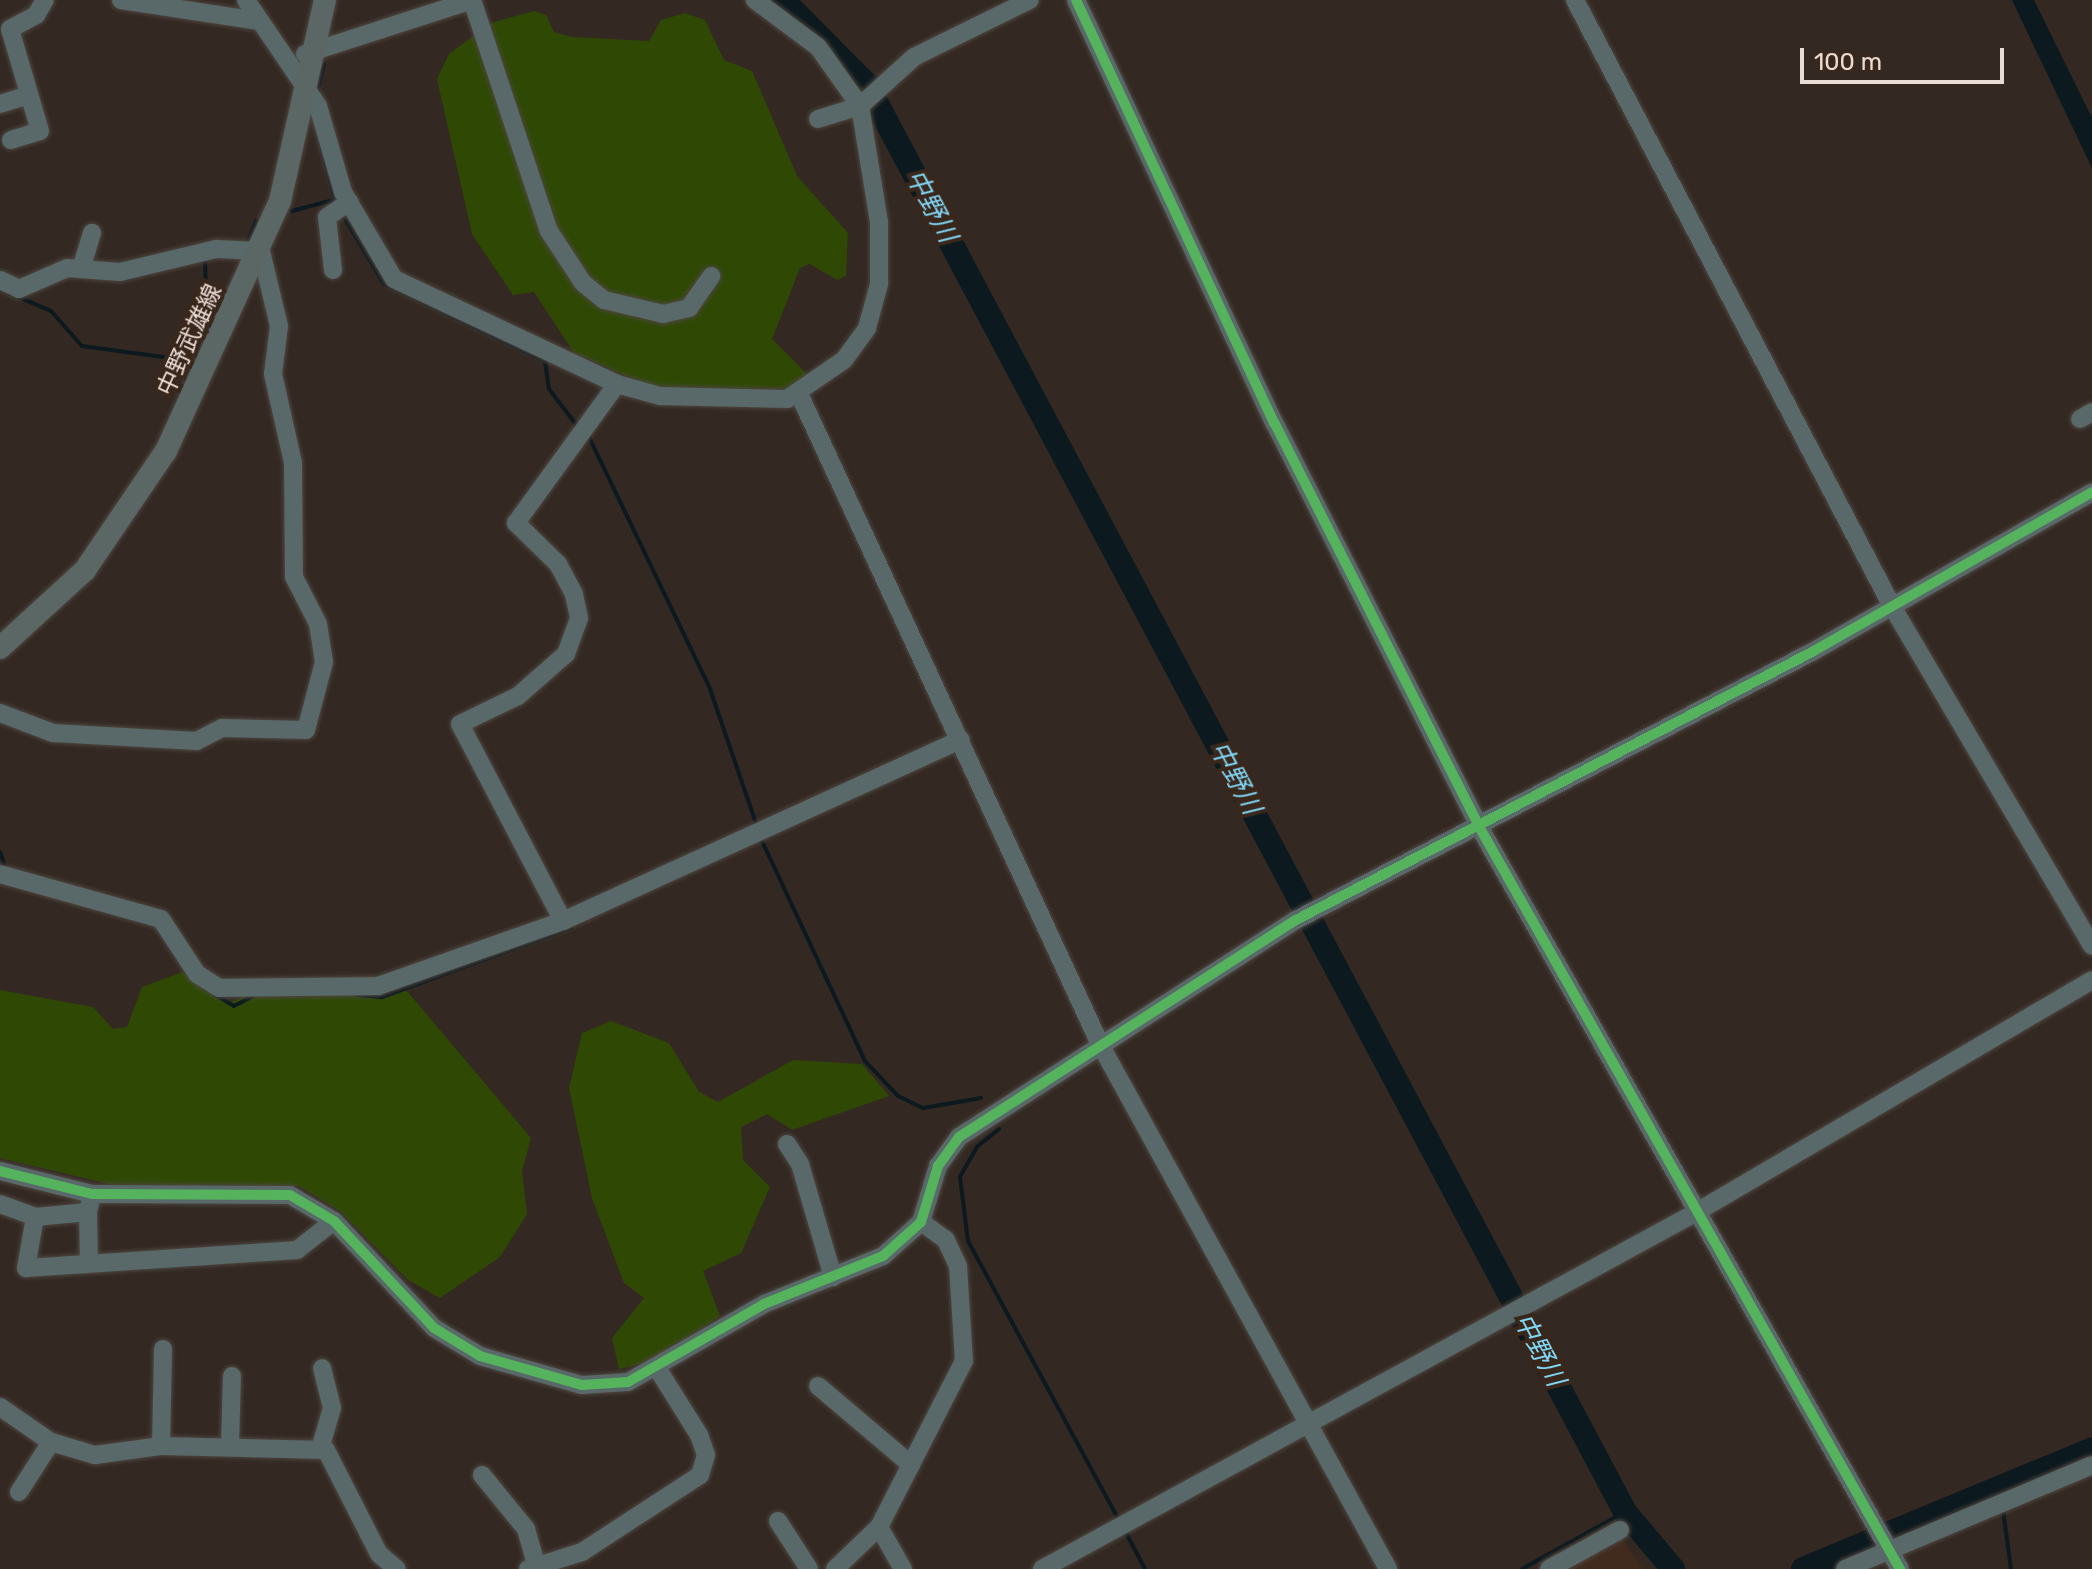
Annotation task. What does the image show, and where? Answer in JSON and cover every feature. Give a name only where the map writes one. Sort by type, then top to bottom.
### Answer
[{"type":"main road","name":"中野武雄線","points":[[0,648],[85,570],[130,514],[261,251],[312,99],[315,50],[325,0]]},
{"type":"street","points":[[11,140],[40,131],[5,30],[36,15],[45,0]]},
{"type":"street","points":[[121,0],[259,21]]},
{"type":"street","points":[[246,0],[259,21],[290,55],[312,99],[342,207],[394,279],[617,384],[660,396],[800,396],[844,360],[867,328],[879,284],[879,222],[860,106],[818,47],[755,0]]},
{"type":"street","points":[[290,55],[315,50],[472,0],[549,231],[583,283],[604,300],[663,314],[689,308],[711,276]]},
{"type":"street","points":[[818,119],[860,106],[914,57],[1030,0]]},
{"type":"street","points":[[1076,0],[1275,424],[1477,823],[1695,1213],[1900,1569]]},
{"type":"street","points":[[1575,0],[1893,608],[2092,946]]},
{"type":"street","points":[[0,104],[29,95]]},
{"type":"street","points":[[333,270],[327,217],[342,207]]},
{"type":"street","points":[[81,269],[92,233]]},
{"type":"street","points":[[0,280],[19,289],[48,272],[154,268],[216,249],[261,251],[279,326],[273,374],[293,463],[294,577],[318,624],[324,662],[306,730],[222,728],[196,741],[85,735],[53,733],[0,713]]},
{"type":"street","points":[[563,921],[460,724],[518,696],[566,654],[579,618],[574,594],[558,564],[516,523],[617,384]]},
{"type":"street","points":[[800,396],[1100,1044],[1388,1569]]},
{"type":"street","points":[[0,1204],[35,1217],[90,1203],[290,1195],[334,1221],[434,1328],[480,1356],[582,1385],[628,1382],[659,1371],[731,1321],[883,1256],[921,1222],[938,1166],[959,1137],[1296,920],[1893,608],[2092,492]]},
{"type":"street","points":[[0,874],[155,918],[197,974],[239,990],[278,982],[378,986],[563,921],[961,740]]},
{"type":"street","points":[[1042,1569],[1695,1213],[2092,980]]},
{"type":"street","points":[[787,1144],[800,1164],[833,1277]]},
{"type":"street","points":[[0,1171],[90,1203]]},
{"type":"street","points":[[89,1262],[90,1203]]},
{"type":"street","points":[[35,1217],[26,1268],[297,1250],[334,1221]]},
{"type":"street","points":[[835,1569],[879,1527],[911,1465],[967,1341],[958,1266],[946,1240],[921,1222]]},
{"type":"street","points":[[161,1446],[163,1349]]},
{"type":"street","points":[[320,1449],[332,1408],[322,1368]]},
{"type":"street","points":[[482,1475],[526,1529],[532,1567],[582,1552],[700,1475],[706,1455],[699,1435],[659,1371]]},
{"type":"street","points":[[230,1446],[232,1376]]},
{"type":"street","points":[[818,1386],[911,1465]]},
{"type":"street","points":[[0,1407],[51,1442],[95,1455],[161,1446],[320,1449],[338,1462],[379,1554],[397,1569]]},
{"type":"street","points":[[19,1492],[51,1442]]},
{"type":"street","points":[[1845,1569],[2092,1465]]},
{"type":"street","points":[[778,1521],[809,1569]]},
{"type":"street","points":[[879,1527],[903,1569]]},
{"type":"street","points":[[1549,1569],[1620,1530]]},
{"type":"shaded area","points":[[2012,0],[2034,0],[2092,118],[2092,168]]},
{"type":"shaded area","points":[[1620,1536],[1643,1569],[1560,1569]]},
{"type":"green space","points":[[534,11],[546,15],[554,32],[572,37],[649,41],[661,20],[685,13],[705,20],[724,60],[752,71],[797,176],[848,233],[846,276],[837,280],[810,264],[800,268],[772,339],[808,375],[788,389],[654,388],[574,353],[534,292],[513,295],[472,234],[437,79],[449,54],[491,23]]},
{"type":"green space","points":[[185,971],[228,1003],[269,987],[407,991],[531,1138],[522,1171],[527,1214],[500,1257],[440,1298],[408,1280],[340,1211],[299,1186],[113,1185],[0,1158],[0,990],[93,1007],[113,1029],[127,1027],[142,987]]},
{"type":"green space","points":[[611,1021],[669,1043],[699,1092],[718,1102],[793,1060],[862,1064],[889,1096],[792,1130],[767,1114],[741,1127],[743,1160],[770,1187],[741,1253],[703,1271],[720,1316],[655,1361],[619,1369],[612,1338],[644,1298],[624,1283],[592,1198],[569,1088],[582,1033]]},
{"type":"waterway","name":"中野川","points":[[783,0],[867,85],[1625,1512],[1673,1569]]},
{"type":"waterway","points":[[317,93],[324,64]]},
{"type":"waterway","points":[[313,113],[336,205]]},
{"type":"waterway","points":[[292,211],[333,200]]},
{"type":"waterway","points":[[341,212],[384,284],[545,361],[549,389],[578,427]]},
{"type":"waterway","points":[[247,244],[256,221]]},
{"type":"waterway","points":[[2,290],[51,311],[82,346],[170,358],[196,347],[207,325],[205,259]]},
{"type":"waterway","points":[[588,435],[710,689],[757,826]]},
{"type":"waterway","points":[[761,839],[865,1061],[898,1096],[923,1108],[981,1098]]},
{"type":"waterway","points":[[0,852],[6,869]]},
{"type":"waterway","points":[[357,995],[382,997],[572,928]]},
{"type":"waterway","points":[[214,994],[234,1006],[253,996]]},
{"type":"waterway","points":[[999,1129],[977,1147],[960,1177],[968,1241],[1119,1520]]},
{"type":"waterway","name":"中野川","points":[[1803,1569],[2092,1449]]},
{"type":"waterway","points":[[2003,1510],[2011,1569]]},
{"type":"waterway","points":[[1522,1569],[1625,1512]]},
{"type":"waterway","points":[[1125,1531],[1145,1569]]},
{"type":"cycle path","points":[[1076,0],[1275,424],[1477,823],[1900,1569]]},
{"type":"cycle path","points":[[0,1171],[92,1194],[290,1195],[334,1221],[434,1328],[480,1356],[582,1385],[628,1382],[764,1304],[883,1256],[921,1222],[938,1166],[959,1137],[1296,920],[1812,652],[2092,492]]}]
